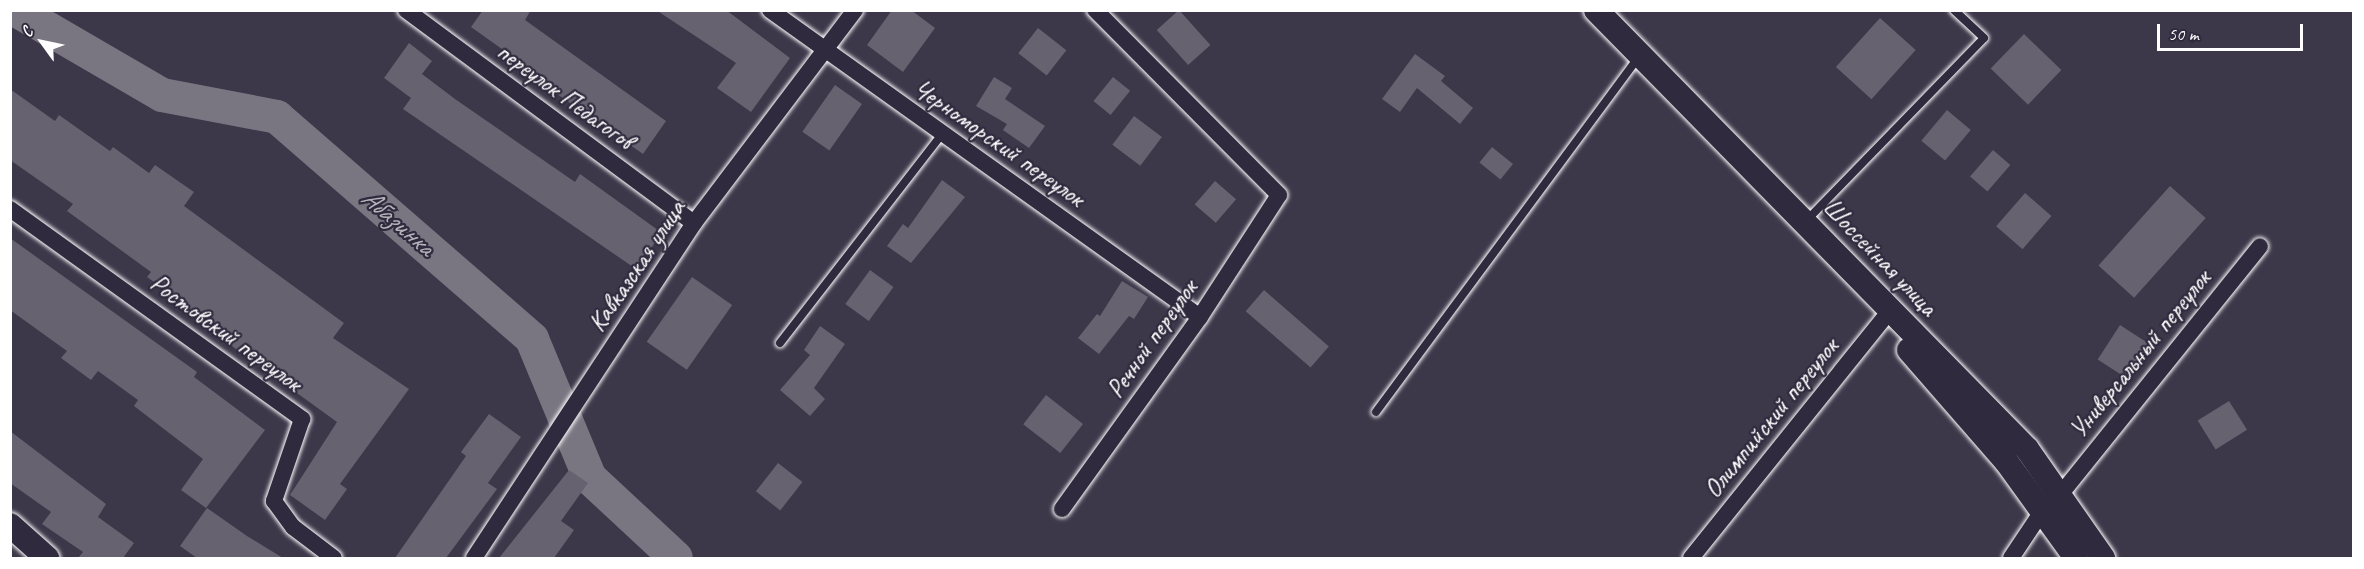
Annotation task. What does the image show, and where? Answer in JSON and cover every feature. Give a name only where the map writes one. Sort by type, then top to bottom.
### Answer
[{"type":"main road","name":"Шоссейная улица","points":[[1583,10],[1887,314]]},
{"type":"main road","name":"Шоссейная улица","points":[[1596,10],[1806,222],[1887,314],[2006,461],[2051,502],[2103,558]]},
{"type":"main road","name":"Шоссейная улица","points":[[2051,502],[2076,558]]},
{"type":"main road","points":[[10,525],[47,558]]},
{"type":"street","name":"переулок Педагогов","points":[[406,10],[694,223]]},
{"type":"street","name":"Черноморский переулок","points":[[770,10],[1200,316]]},
{"type":"street","name":"Кавказская улица","points":[[474,558],[694,223],[855,10]]},
{"type":"street","name":"Речной переулок","points":[[1062,509],[1200,316],[1279,195],[1095,10]]},
{"type":"street","name":"Ростовский переулок","points":[[10,209],[302,419],[274,501],[293,527],[334,558]]},
{"type":"street","name":"Универсальный переулок","points":[[2011,558],[2051,502],[2260,246]]},
{"type":"street","name":"Олимпийский переулок","points":[[1691,558],[1887,314]]},
{"type":"lane","points":[[1806,222],[1984,38],[1954,10]]},
{"type":"lane","points":[[1376,412],[1634,63]]},
{"type":"lane","points":[[780,343],[942,134]]},
{"type":"building","points":[[483,10],[531,10],[525,20],[666,121],[643,154],[517,66],[520,62],[471,27]]},
{"type":"building","points":[[656,10],[726,10],[790,58],[751,112],[717,88],[736,63]]},
{"type":"building","points":[[892,10],[911,10],[935,28],[903,72],[867,45]]},
{"type":"building","points":[[1179,10],[1210,45],[1188,65],[1157,30]]},
{"type":"building","points":[[1880,18],[1916,50],[1872,99],[1836,67]]},
{"type":"building","points":[[1038,28],[1066,50],[1047,75],[1018,53]]},
{"type":"building","points":[[2024,34],[2061,70],[2028,105],[1991,69]]},
{"type":"building","points":[[409,43],[432,61],[422,74],[455,99],[575,182],[580,174],[662,233],[636,269],[403,109],[411,98],[384,78]]},
{"type":"building","points":[[1415,54],[1445,76],[1441,81],[1473,108],[1460,124],[1417,88],[1400,112],[1382,99]]},
{"type":"building","points":[[994,77],[1012,88],[1005,99],[1045,126],[1029,148],[1003,130],[1007,124],[976,106]]},
{"type":"building","points":[[1113,77],[1130,91],[1111,115],[1093,101]]},
{"type":"building","points":[[835,85],[862,104],[829,151],[802,132]]},
{"type":"building","points":[[10,89],[55,121],[59,115],[110,151],[113,147],[149,173],[155,165],[194,192],[184,206],[344,323],[333,338],[409,389],[340,484],[347,489],[325,520],[290,495],[337,422],[185,312],[189,307],[147,277],[151,272],[67,211],[73,204],[10,160]]},
{"type":"building","points":[[1947,110],[1971,130],[1945,161],[1921,141]]},
{"type":"building","points":[[1134,116],[1162,137],[1140,166],[1112,145]]},
{"type":"building","points":[[1492,147],[1513,164],[1500,180],[1479,163]]},
{"type":"building","points":[[1993,150],[2010,165],[1987,192],[1970,176]]},
{"type":"building","points":[[942,180],[965,197],[911,263],[887,246],[903,224],[908,228]]},
{"type":"building","points":[[1215,181],[1236,199],[1216,223],[1195,204]]},
{"type":"building","points":[[2170,186],[2206,218],[2134,298],[2098,266]]},
{"type":"building","points":[[2025,193],[2051,216],[2023,249],[1996,226]]},
{"type":"building","points":[[10,238],[197,372],[194,377],[265,430],[206,508],[181,490],[203,459],[134,406],[138,400],[98,371],[91,380],[61,358],[67,351],[10,310]]},
{"type":"building","points":[[870,270],[893,287],[869,321],[845,304]]},
{"type":"building","points":[[692,277],[732,305],[687,370],[647,342]]},
{"type":"building","points":[[1122,281],[1148,297],[1134,319],[1129,316],[1099,354],[1078,338],[1097,314],[1100,316]]},
{"type":"building","points":[[1264,290],[1329,346],[1311,368],[1246,311]]},
{"type":"building","points":[[2120,325],[2149,344],[2127,378],[2098,359]]},
{"type":"building","points":[[820,326],[845,344],[814,388],[825,399],[810,416],[780,390],[810,355],[804,350]]},
{"type":"building","points":[[1046,395],[1083,424],[1060,453],[1023,424]]},
{"type":"building","points":[[2229,401],[2247,430],[2216,449],[2198,421]]},
{"type":"building","points":[[489,414],[521,437],[488,483],[497,489],[446,558],[395,558],[466,456],[461,452]]},
{"type":"building","points":[[10,431],[106,504],[98,517],[134,543],[123,558],[78,558],[83,552],[42,524],[51,512],[10,483]]},
{"type":"building","points":[[778,463],[802,482],[780,510],[756,491]]},
{"type":"building","points":[[569,470],[588,483],[561,521],[574,530],[554,558],[499,558]]},
{"type":"building","points":[[207,508],[283,558],[197,558],[180,546]]},
{"type":"waterway","name":"Абазинка","points":[[16,10],[162,95],[277,117],[532,339],[590,478],[676,558]]}]
